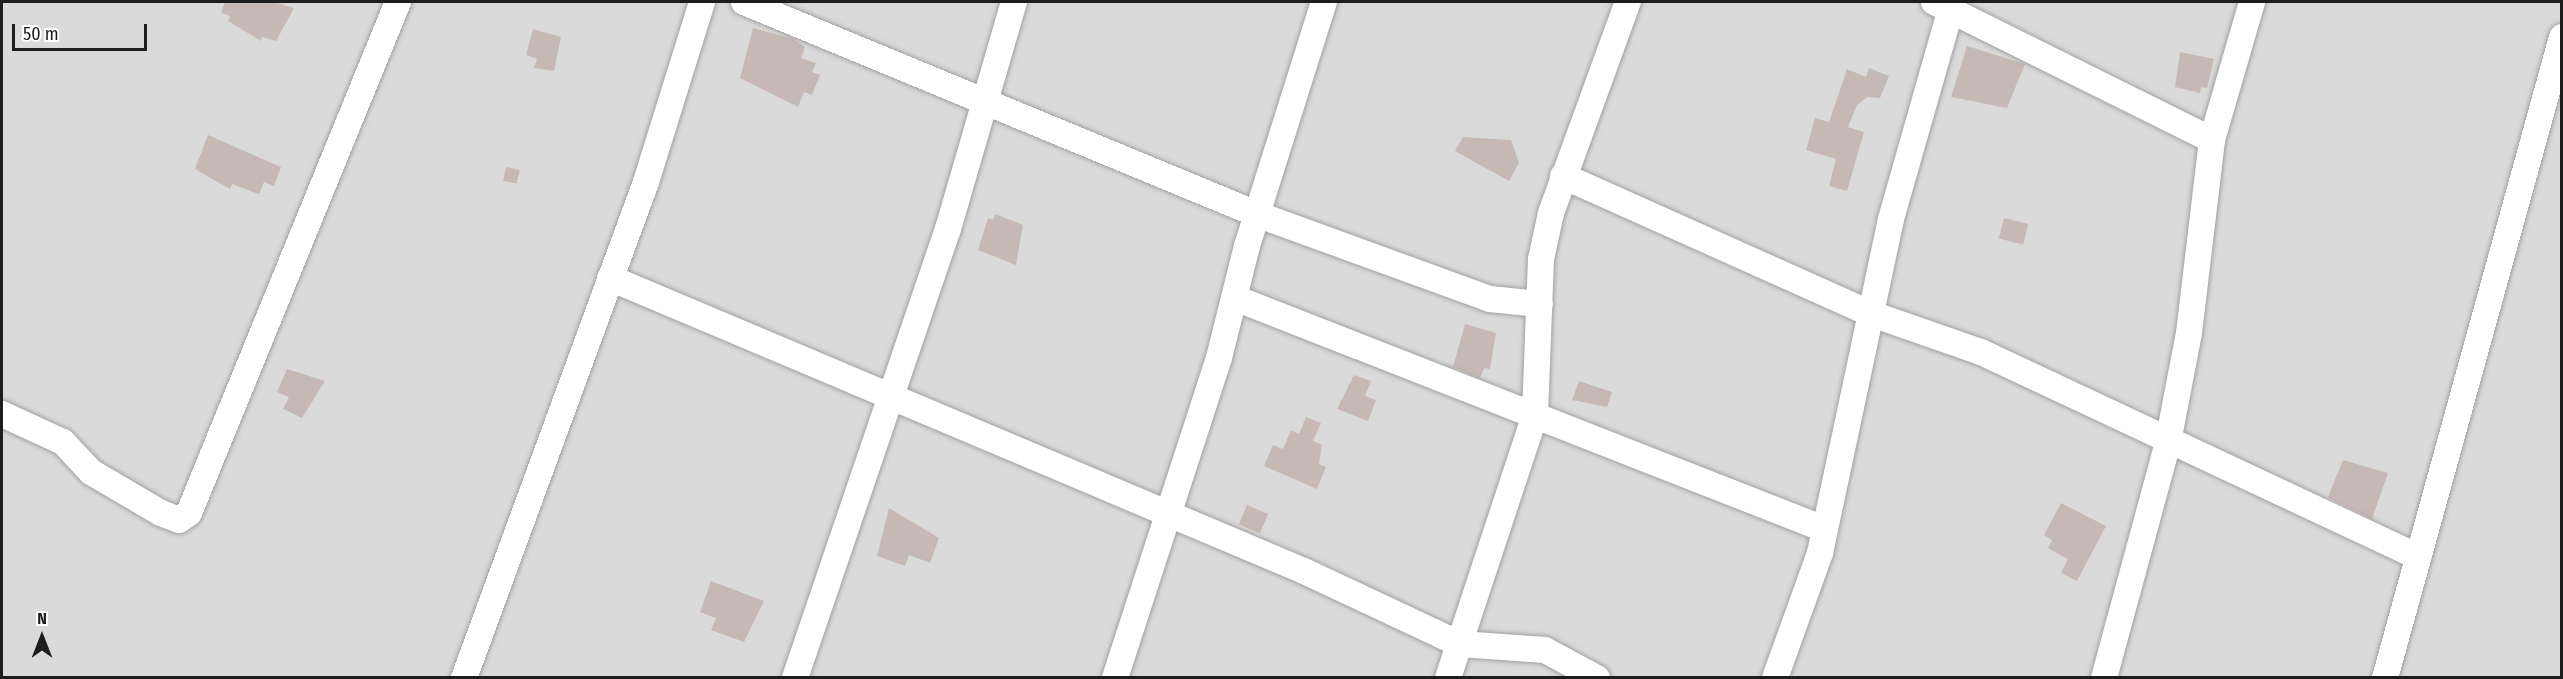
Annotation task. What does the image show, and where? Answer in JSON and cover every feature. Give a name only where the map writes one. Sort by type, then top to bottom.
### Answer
[{"type":"street","points":[[2,414],[63,442],[91,472],[161,513],[179,520],[189,513],[398,2]]},
{"type":"street","points":[[464,678],[610,278],[702,2]]},
{"type":"street","points":[[744,2],[1259,215],[1490,299],[1540,304]]},
{"type":"street","points":[[795,678],[888,397],[948,229],[982,99],[1014,2]]},
{"type":"street","points":[[1115,678],[1235,298],[1324,2]]},
{"type":"street","points":[[1448,678],[1535,415],[1541,259],[1563,176],[1628,2]]},
{"type":"street","points":[[2104,678],[2168,442],[2189,333],[2212,140],[2252,2]]},
{"type":"street","points":[[1775,678],[1824,529],[1869,312],[1946,5],[2212,140]]},
{"type":"street","points":[[2385,678],[2562,37]]},
{"type":"street","points":[[1563,176],[1869,312],[1981,352],[2168,442],[2418,557]]},
{"type":"street","points":[[610,278],[1166,517],[1304,571],[1460,644],[1545,650],[1597,678]]},
{"type":"street","points":[[1235,298],[1824,529]]},
{"type":"shaded area","points":[[2,2],[2561,2],[2561,677],[2,677]]},
{"type":"building","points":[[225,2],[274,2],[294,8],[276,41],[262,37],[261,41],[228,21],[230,16],[221,13]]},
{"type":"building","points":[[753,28],[793,39],[805,47],[801,58],[816,63],[812,72],[820,75],[812,95],[804,92],[798,107],[740,78]]},
{"type":"building","points":[[533,29],[561,37],[554,71],[534,68],[537,59],[526,55]]},
{"type":"building","points":[[1967,46],[2025,64],[2007,108],[1951,97]]},
{"type":"building","points":[[2180,52],[2214,59],[2207,88],[2201,87],[2200,93],[2175,87]]},
{"type":"building","points":[[1869,68],[1889,76],[1880,98],[1867,97],[1857,105],[1848,127],[1864,132],[1847,191],[1829,186],[1836,159],[1806,150],[1815,118],[1829,122],[1847,69],[1866,77]]},
{"type":"building","points":[[208,135],[281,167],[274,186],[264,182],[259,194],[232,184],[230,189],[195,169]]},
{"type":"building","points":[[1463,137],[1511,140],[1519,163],[1509,181],[1455,151]]},
{"type":"building","points":[[506,167],[520,170],[517,184],[503,181]]},
{"type":"building","points":[[995,214],[1023,225],[1016,265],[978,250],[988,218],[993,220]]},
{"type":"building","points":[[2004,218],[2028,224],[2023,244],[1999,238]]},
{"type":"building","points":[[1465,324],[1496,333],[1490,369],[1484,368],[1480,378],[1453,367]]},
{"type":"building","points":[[287,369],[325,381],[302,418],[283,409],[289,397],[277,392]]},
{"type":"building","points":[[1354,375],[1371,381],[1365,396],[1376,400],[1368,421],[1337,409]]},
{"type":"building","points":[[1579,381],[1612,392],[1607,407],[1572,400]]},
{"type":"building","points":[[1306,417],[1321,423],[1313,441],[1322,445],[1319,464],[1326,467],[1317,489],[1264,466],[1273,445],[1283,449],[1291,430],[1299,434]]},
{"type":"building","points":[[2343,460],[2388,473],[2372,519],[2328,497]]},
{"type":"building","points":[[2061,503],[2106,526],[2077,581],[2061,573],[2068,559],[2048,548],[2052,540],[2044,535]]},
{"type":"building","points":[[1247,505],[1268,514],[1260,533],[1239,524]]},
{"type":"building","points":[[889,508],[939,538],[930,563],[909,555],[905,566],[877,556]]},
{"type":"building","points":[[711,581],[764,601],[744,642],[711,630],[716,618],[700,612]]}]
